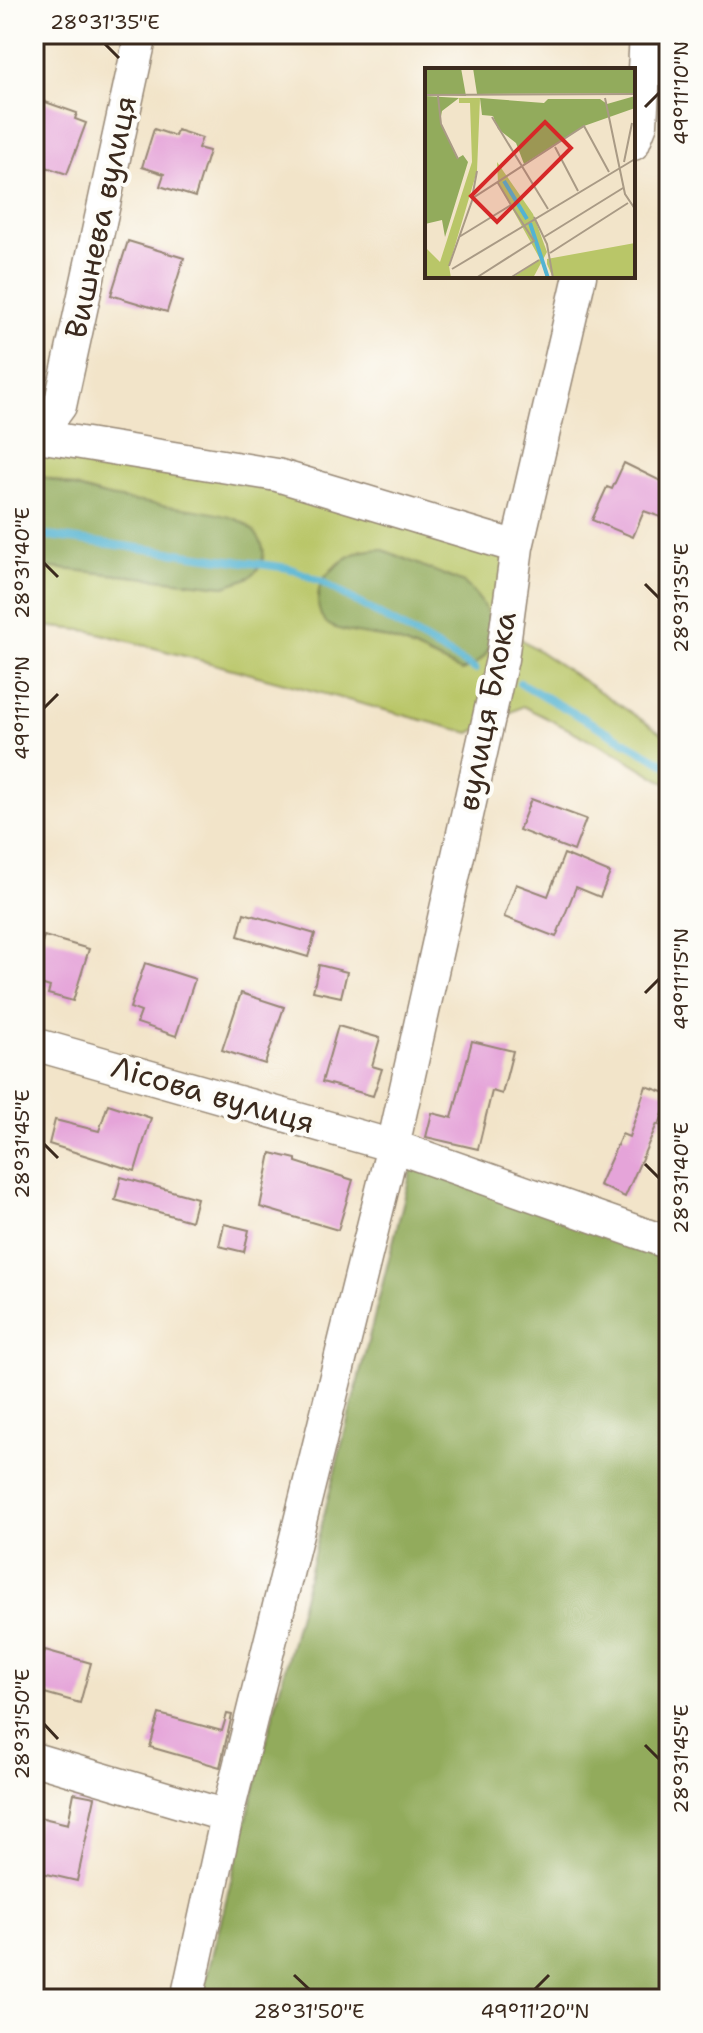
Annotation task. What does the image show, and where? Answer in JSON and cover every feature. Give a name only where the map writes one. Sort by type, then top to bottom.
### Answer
[{"type":"street","name":"Вишнева вулиця","points":[[36,436],[60,406],[141,34]]},
{"type":"street","points":[[635,139],[641,124],[646,34]]},
{"type":"street","name":"вулиця Блока","points":[[187,1999],[227,1816],[393,1146],[502,659],[517,547],[580,278]]},
{"type":"street","points":[[36,436],[277,475],[517,547]]},
{"type":"street","name":"Лісова вулиця","points":[[34,1044],[393,1146],[669,1243]]},
{"type":"street","points":[[34,1759],[227,1816]]},
{"type":"green space","points":[[34,436],[517,547],[506,629],[669,738],[669,785],[620,755],[523,706],[470,733],[91,631],[34,625],[34,566],[224,586],[104,496],[34,474]],"holes":[[[362,550],[462,671],[403,644],[321,616],[319,593],[327,575],[342,561]]]},
{"type":"green space","points":[[34,474],[105,496],[202,511],[241,521],[259,539],[262,562],[251,576],[224,586],[34,566]]},
{"type":"green space","points":[[381,549],[464,583],[475,594],[483,605],[492,630],[486,653],[477,663],[462,671],[397,642],[327,623],[318,602],[323,580],[351,556]]},
{"type":"green space","points":[[413,1164],[669,1249],[669,1999],[201,1999]]},
{"type":"building","points":[[34,98],[77,113],[75,119],[86,123],[67,174],[34,163]]},
{"type":"building","points":[[154,129],[175,136],[177,130],[202,138],[198,148],[209,151],[195,197],[160,186],[164,174],[142,167]]},
{"type":"building","points":[[128,241],[184,258],[167,312],[111,295]]},
{"type":"building","points":[[624,463],[669,485],[669,520],[644,511],[633,537],[592,520],[607,487],[612,489]]},
{"type":"building","points":[[531,799],[586,819],[574,851],[519,830]]},
{"type":"building","points":[[564,854],[610,873],[600,897],[576,887],[556,937],[504,917],[516,884],[548,896]]},
{"type":"building","points":[[244,913],[315,934],[308,957],[238,936]]},
{"type":"building","points":[[44,936],[89,949],[73,1001],[48,994],[50,987],[34,982],[34,969]]},
{"type":"building","points":[[145,963],[195,979],[176,1036],[137,1023],[141,1012],[130,1008]]},
{"type":"building","points":[[319,965],[347,972],[341,997],[313,991]]},
{"type":"building","points":[[241,993],[284,1007],[265,1064],[222,1050]]},
{"type":"building","points":[[338,1026],[380,1038],[372,1066],[382,1069],[373,1096],[322,1082]]},
{"type":"building","points":[[472,1041],[513,1051],[502,1094],[492,1091],[478,1149],[426,1137],[432,1113],[452,1118]]},
{"type":"building","points":[[646,1086],[669,1094],[669,1097],[625,1197],[599,1185],[622,1134],[629,1137]]},
{"type":"building","points":[[108,1104],[151,1118],[135,1171],[49,1144],[55,1120],[99,1131]]},
{"type":"building","points":[[271,1153],[353,1180],[338,1230],[260,1207]]},
{"type":"building","points":[[121,1177],[197,1198],[191,1221],[115,1200]]},
{"type":"building","points":[[224,1224],[249,1230],[244,1252],[219,1246]]},
{"type":"building","points":[[45,1650],[91,1663],[80,1703],[34,1690]]},
{"type":"building","points":[[159,1714],[222,1731],[227,1714],[232,1715],[220,1767],[150,1747]]},
{"type":"building","points":[[74,1793],[95,1797],[77,1881],[34,1871],[34,1837],[39,1817],[68,1824]]},
{"type":"waterway","points":[[34,534],[289,568],[320,581],[475,669]]},
{"type":"waterway","points":[[520,683],[669,766]]}]
